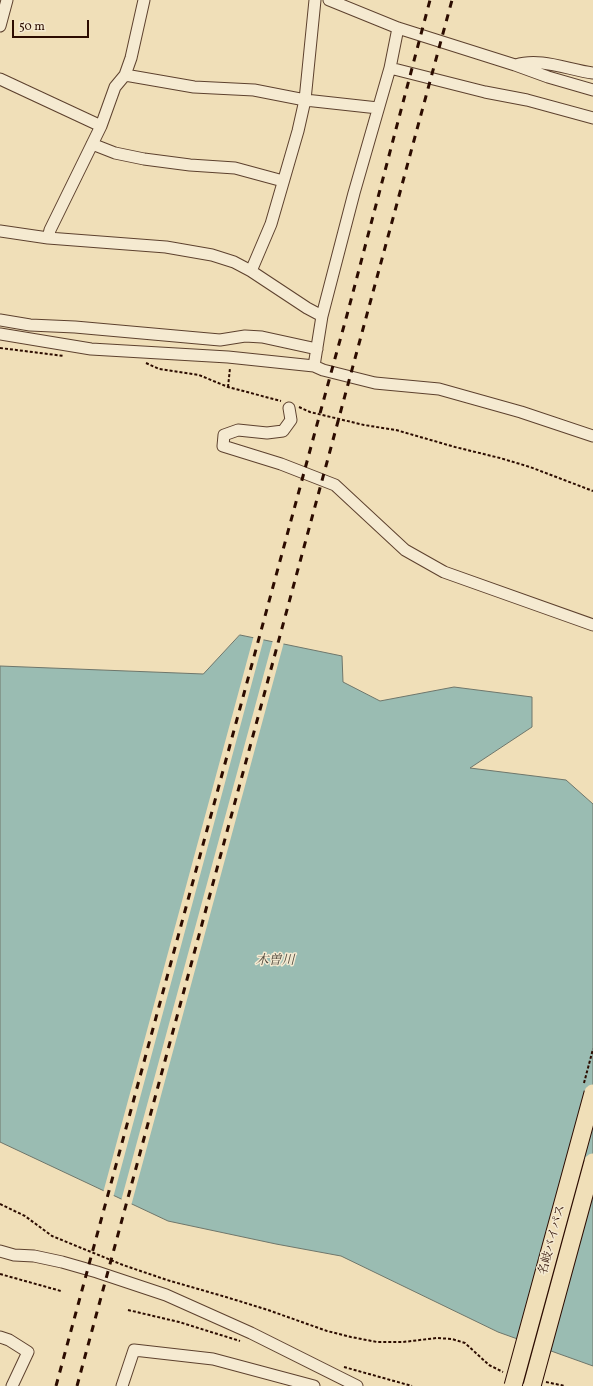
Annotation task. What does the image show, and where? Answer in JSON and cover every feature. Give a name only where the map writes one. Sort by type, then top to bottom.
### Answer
[{"type":"highway","name":"名岐バイパス","points":[[509,1380],[593,1093]]},
{"type":"highway","name":"名岐バイパス","points":[[536,1383],[593,1162]]},
{"type":"street","points":[[0,26],[7,0]]},
{"type":"street","points":[[48,238],[50,230],[101,126],[115,87],[125,75],[131,58],[144,0]]},
{"type":"street","points":[[251,271],[271,224],[298,131],[305,100],[315,0]]},
{"type":"street","points":[[329,0],[398,28],[548,77],[593,90]]},
{"type":"street","points":[[314,366],[322,316],[354,194],[390,68],[398,28]]},
{"type":"street","points":[[515,65],[524,62],[545,64],[593,73]]},
{"type":"street","points":[[390,68],[485,92],[527,100],[593,118]]},
{"type":"street","points":[[125,75],[194,86],[254,90],[305,100],[378,108]]},
{"type":"street","points":[[0,79],[101,126]]},
{"type":"street","points":[[92,144],[115,153],[144,159],[190,165],[235,168],[283,181]]},
{"type":"street","points":[[0,231],[48,238],[166,247],[212,255],[234,262],[251,271],[307,308],[322,316]]},
{"type":"street","points":[[0,320],[30,324],[83,327],[220,340],[245,336],[262,337],[317,349]]},
{"type":"street","points":[[0,334],[91,349],[228,356],[314,366],[323,370],[375,383],[439,389],[521,412],[593,436]]},
{"type":"street","points":[[290,405],[290,420],[283,431],[267,433],[238,430],[224,435],[223,446],[281,464],[335,485],[405,550],[444,572],[593,625]]},
{"type":"street","points":[[0,1251],[14,1255],[34,1256],[62,1262],[105,1274],[166,1295],[251,1334],[357,1386]]},
{"type":"street","points":[[0,1337],[9,1340],[28,1352],[12,1386]]},
{"type":"street","points":[[122,1386],[134,1350],[213,1359],[314,1386]]},
{"type":"path","points":[[143,362],[159,369],[199,375],[228,387],[310,412],[364,425],[396,430],[454,447],[500,458],[530,467],[593,491]]},
{"type":"path","points":[[228,387],[230,368]]},
{"type":"path","points":[[0,1204],[25,1216],[52,1236],[123,1265],[167,1280],[226,1296],[326,1332],[377,1342],[403,1342],[437,1338],[452,1339],[465,1343],[488,1365],[509,1380]]},
{"type":"path","points":[[0,1274],[61,1292]]},
{"type":"path","points":[[128,1310],[179,1322],[246,1342]]},
{"type":"path","points":[[338,1365],[412,1386]]},
{"type":"path","points":[[536,1383],[565,1386]]},
{"type":"water","name":"木曽川","points":[[240,635],[342,656],[343,682],[380,701],[454,687],[532,697],[532,727],[470,768],[566,780],[593,804],[593,1366],[498,1332],[341,1256],[168,1221],[0,1142],[0,666],[203,674]]},
{"type":"pier","points":[[254,635],[264,638],[113,1198],[103,1193]]},
{"type":"pier","points":[[273,640],[284,642],[131,1206],[121,1201]]},
{"type":"railway","points":[[56,1386],[347,315],[430,0]]},
{"type":"railway","points":[[77,1386],[452,0]]}]
